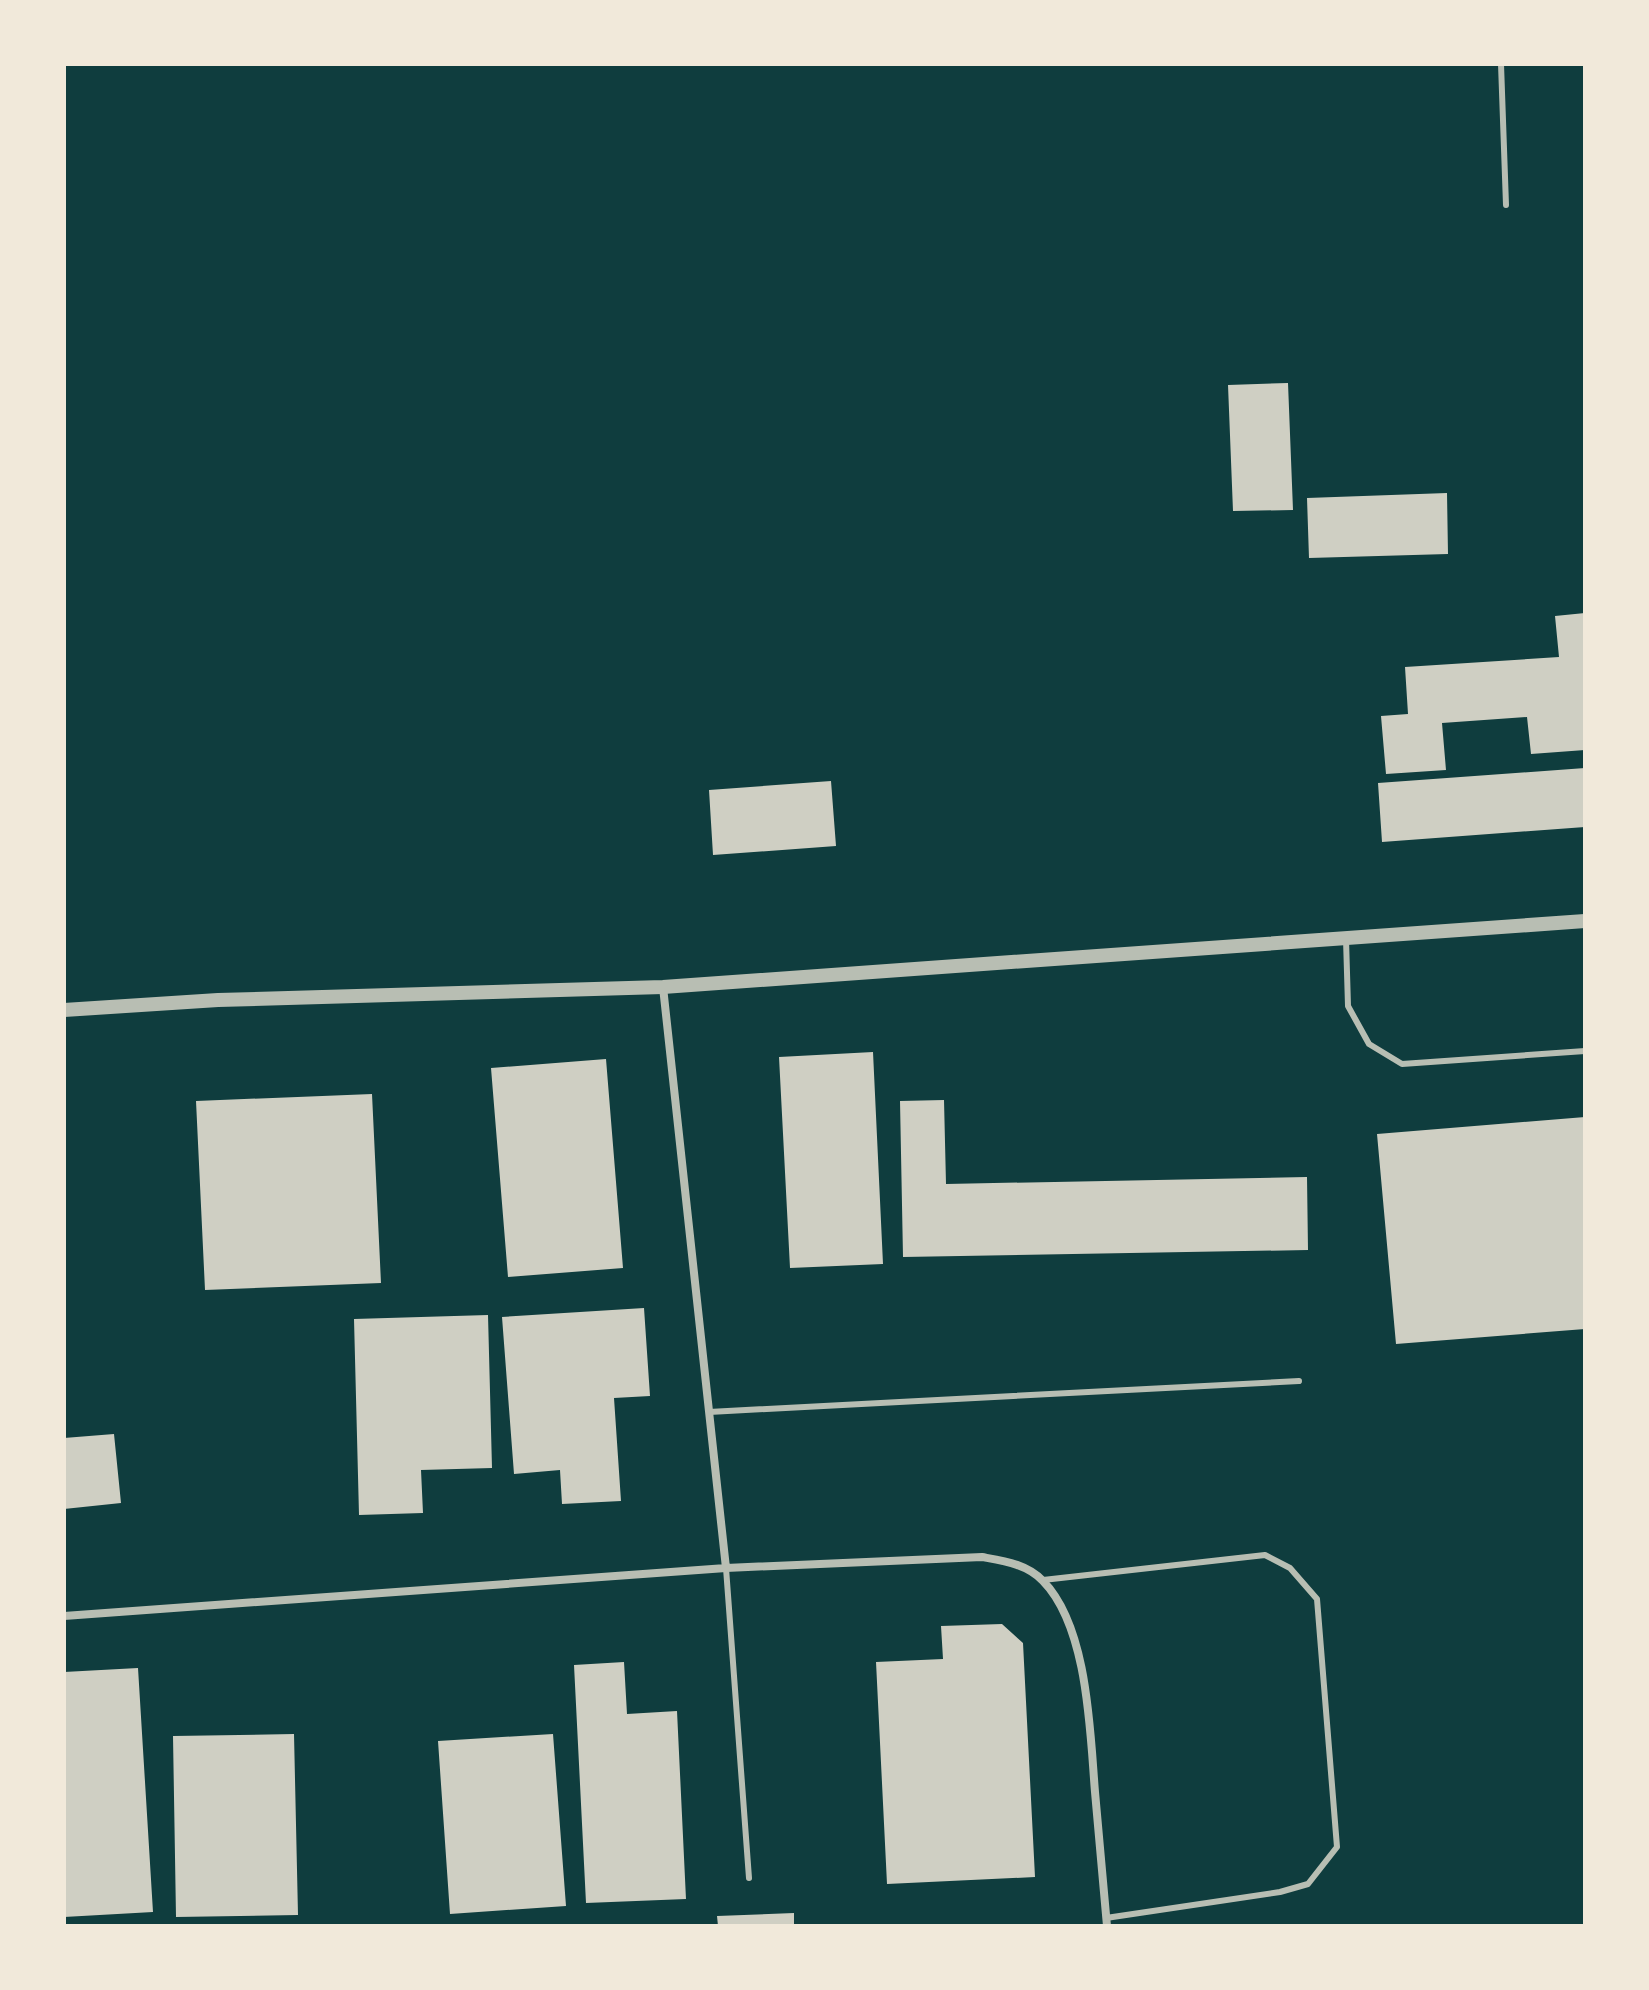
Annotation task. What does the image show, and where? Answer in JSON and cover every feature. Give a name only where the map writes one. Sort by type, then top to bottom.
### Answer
[{"type":"street","points":[[64,1010],[218,1000],[663,987],[1585,921]]},
{"type":"street","points":[[663,987],[726,1568]]},
{"type":"street","points":[[64,1616],[726,1568],[982,1557],[1013,1562],[1043,1580],[1062,1609],[1076,1644],[1087,1695],[1106,1922]]},
{"type":"lane","points":[[1501,64],[1506,205]]},
{"type":"lane","points":[[1346,938],[1348,1006],[1369,1044],[1402,1064],[1585,1051]]},
{"type":"lane","points":[[709,1412],[1299,1381]]},
{"type":"lane","points":[[1043,1580],[1265,1555],[1290,1568],[1317,1599],[1337,1847],[1308,1884],[1280,1892],[1106,1922]]},
{"type":"lane","points":[[726,1568],[749,1878]]},
{"type":"building","points":[[1288,383],[1293,510],[1233,511],[1228,385]]},
{"type":"building","points":[[1447,493],[1448,554],[1309,558],[1307,498]]},
{"type":"building","points":[[1585,613],[1585,750],[1531,754],[1527,717],[1442,723],[1446,770],[1386,774],[1381,716],[1408,714],[1405,667],[1559,657],[1555,616]]},
{"type":"building","points":[[1585,768],[1585,827],[1382,842],[1378,783]]},
{"type":"building","points":[[831,781],[836,846],[713,855],[709,790]]},
{"type":"building","points":[[873,1052],[883,1264],[790,1268],[779,1057]]},
{"type":"building","points":[[606,1059],[623,1268],[508,1277],[491,1068]]},
{"type":"building","points":[[372,1094],[381,1283],[205,1290],[196,1101]]},
{"type":"building","points":[[944,1100],[946,1184],[1307,1177],[1308,1250],[903,1257],[900,1101]]},
{"type":"building","points":[[1585,1117],[1585,1329],[1396,1344],[1377,1134]]},
{"type":"building","points":[[644,1308],[650,1396],[614,1398],[621,1501],[562,1504],[560,1470],[514,1474],[502,1317]]},
{"type":"building","points":[[488,1315],[492,1468],[421,1470],[423,1513],[359,1515],[354,1319]]},
{"type":"building","points":[[114,1434],[121,1503],[64,1509],[64,1438]]},
{"type":"building","points":[[1002,1624],[1023,1643],[1035,1877],[887,1884],[876,1662],[943,1659],[941,1626]]},
{"type":"building","points":[[624,1662],[627,1714],[677,1711],[686,1899],[586,1903],[574,1665]]},
{"type":"building","points":[[138,1668],[153,1912],[64,1917],[64,1672]]},
{"type":"building","points":[[294,1734],[298,1915],[176,1917],[173,1736]]},
{"type":"building","points":[[553,1734],[566,1906],[450,1914],[438,1741]]},
{"type":"building","points":[[794,1913],[794,1926],[718,1926],[717,1916]]}]
